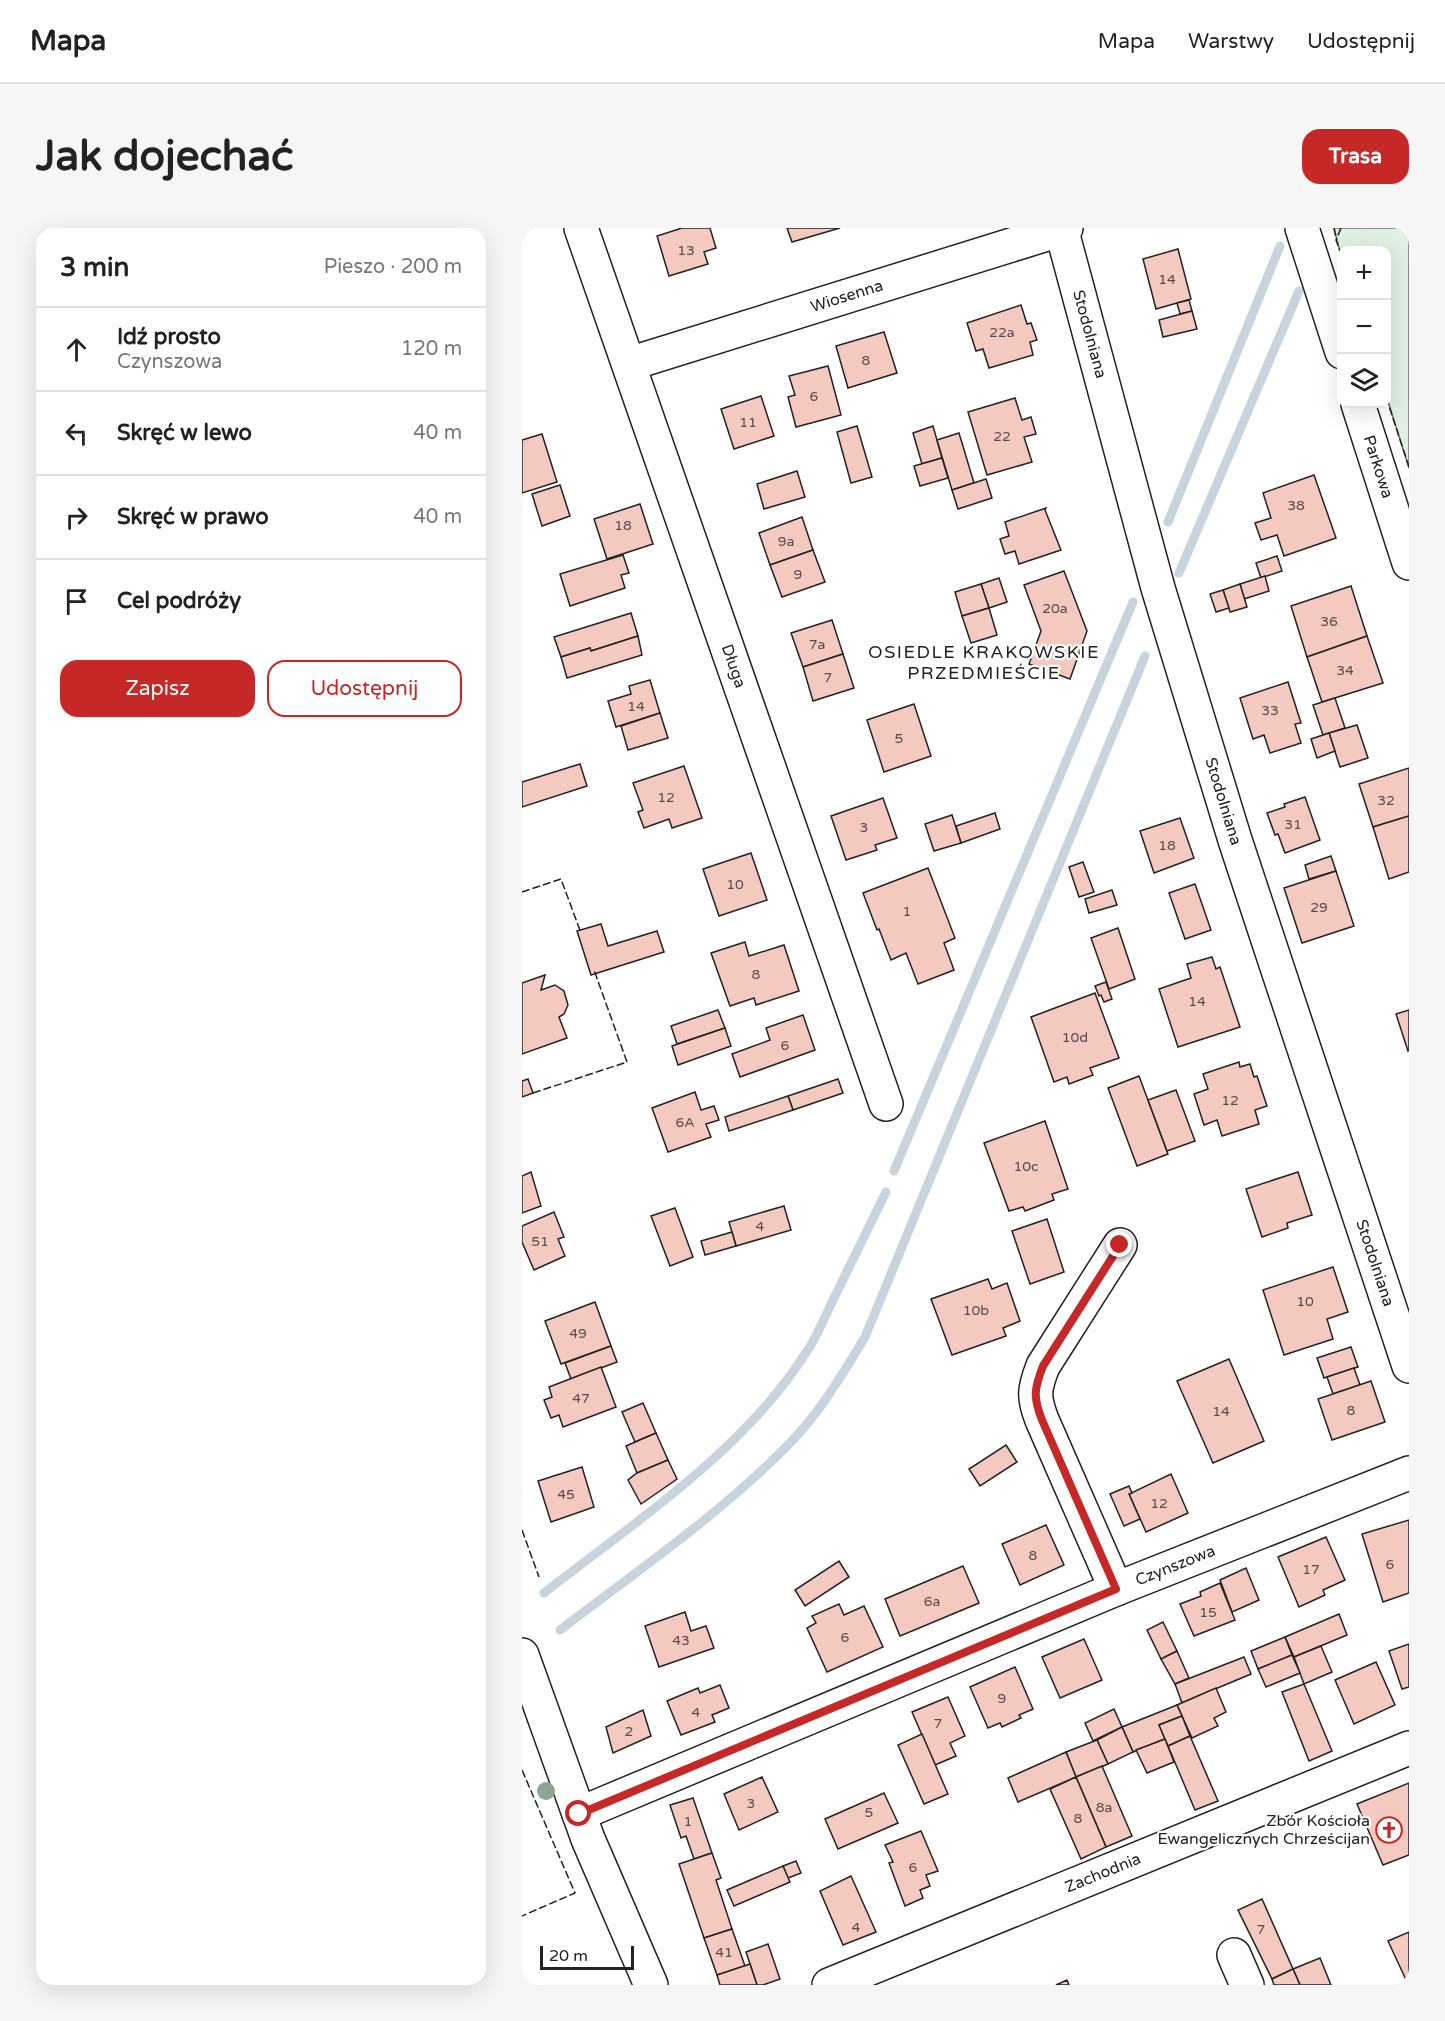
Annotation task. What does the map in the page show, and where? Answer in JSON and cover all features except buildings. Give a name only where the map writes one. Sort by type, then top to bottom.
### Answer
[{"type":"street","name":"Długa","points":[[581,228],[886,1104]]},
{"type":"street","name":"Wiosenna","points":[[629,364],[1063,228]]},
{"type":"street","name":"Stodolniana","points":[[1063,228],[1161,599],[1239,851],[1409,1366]]},
{"type":"street","points":[[1302,228],[1337,339]]},
{"type":"street","name":"Parkowa","points":[[1359,408],[1409,563]]},
{"type":"street","points":[[1116,1589],[1042,1420],[1034,1396],[1043,1366],[1120,1245]]},
{"type":"street","name":"Czynszowa","points":[[579,1814],[1116,1589],[1409,1473]]},
{"type":"street","points":[[522,1654],[579,1814],[651,1985]]},
{"type":"street","name":"Zachodnia","points":[[829,1985],[1409,1748]]},
{"type":"street","points":[[1234,1955],[1247,1985]]},
{"type":"green space","points":[[1334,228],[1409,228],[1409,468],[1390,408],[1391,246],[1338,246]]},
{"type":"waterway","points":[[1168,522],[1280,246]]},
{"type":"waterway","points":[[1179,573],[1299,291]]},
{"type":"waterway","points":[[894,1171],[1133,602]]},
{"type":"waterway","points":[[560,1630],[677,1542],[762,1471],[799,1433],[830,1394],[865,1337],[1145,656]]},
{"type":"waterway","points":[[544,1593],[687,1482],[721,1452],[782,1387],[815,1338],[886,1192]]},
{"type":"fence","points":[[1334,228],[1336,238]]},
{"type":"fence","points":[[1338,246],[1336,240],[1341,228]]},
{"type":"fence","points":[[1390,408],[1409,467]]},
{"type":"fence","points":[[522,892],[561,879],[581,933]]},
{"type":"fence","points":[[533,1093],[627,1062],[594,970]]},
{"type":"fence","points":[[522,1530],[539,1577]]},
{"type":"fence","points":[[522,1770],[575,1893],[522,1916]]},
{"type":"place","name":"Zbór Kościoła Ewangelicznych Chrześcijan","points":[[1389,1830]]},
{"type":"district","name":"OSIEDLE KRAKOWSKIE PRZEDMIEŚCIE","points":[[984,662]]},
{"type":"route","points":[[579,1814],[1116,1589],[1042,1420],[1034,1396],[1043,1366],[1120,1245]]}]
